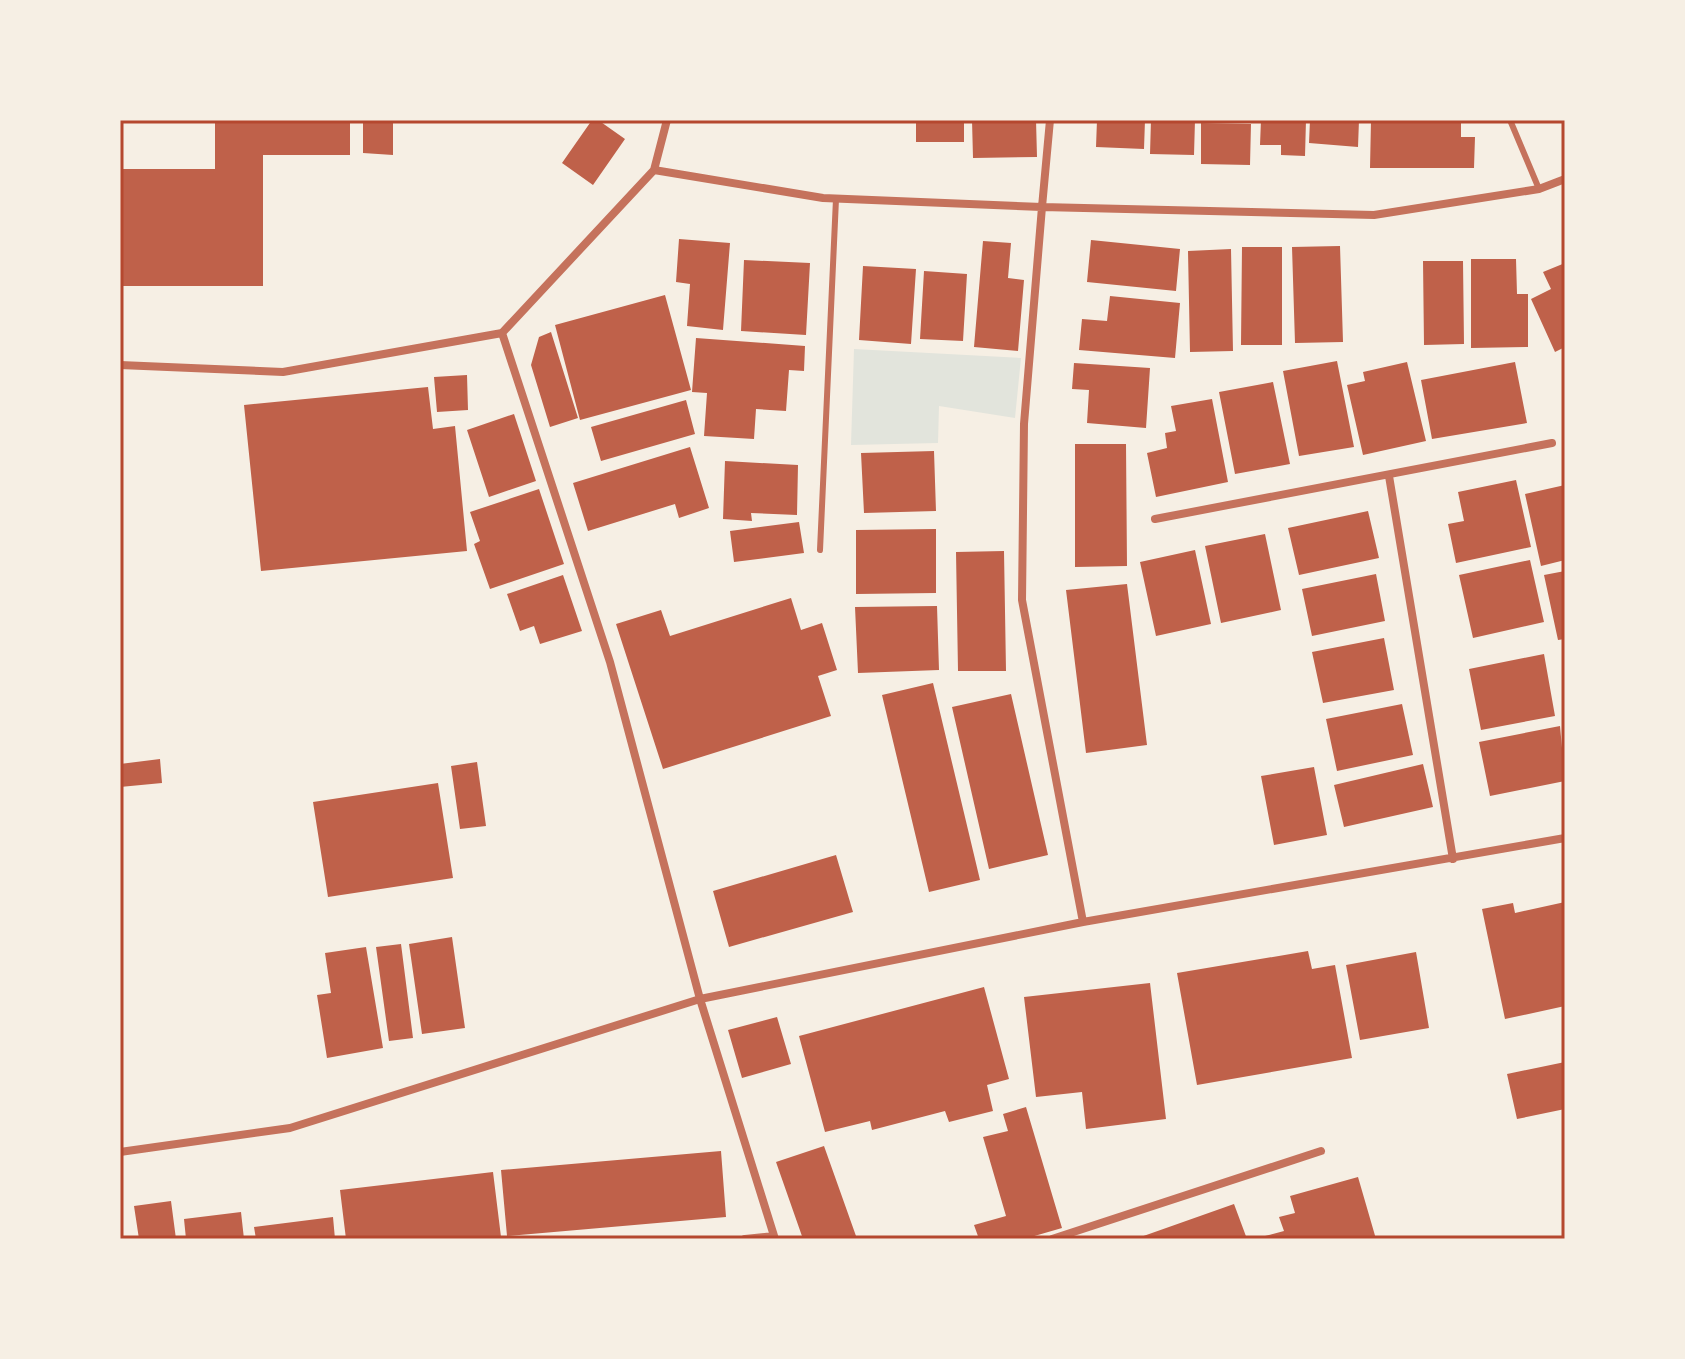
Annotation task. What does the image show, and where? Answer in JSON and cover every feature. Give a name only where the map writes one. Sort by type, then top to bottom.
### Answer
[{"type":"street","points":[[120,365],[283,372],[502,333],[654,170],[667,120]]},
{"type":"street","points":[[1050,120],[1024,424],[1022,600],[1083,922]]},
{"type":"street","points":[[654,170],[836,199],[1374,215],[1539,189],[1565,179]]},
{"type":"street","points":[[502,333],[610,662],[700,999],[774,1238],[745,1239]]},
{"type":"street","points":[[1155,519],[1552,443]]},
{"type":"street","points":[[1389,476],[1453,859]]},
{"type":"street","points":[[120,1152],[290,1128],[700,999],[1083,922],[1565,838]]},
{"type":"street","points":[[1052,1239],[1321,1151]]},
{"type":"lane","points":[[1510,120],[1539,189]]},
{"type":"lane","points":[[820,550],[836,199]]},
{"type":"shaded area","points":[[854,349],[1021,358],[1015,418],[939,406],[938,443],[851,445]]},
{"type":"building","points":[[215,120],[350,120],[350,155],[263,155],[263,286],[120,286],[120,169],[215,169]]},
{"type":"building","points":[[592,120],[598,120],[625,139],[593,185],[562,163]]},
{"type":"building","points":[[916,120],[964,120],[964,142],[916,142]]},
{"type":"building","points":[[972,120],[1036,120],[1037,157],[973,158]]},
{"type":"building","points":[[1097,120],[1145,120],[1144,149],[1096,147]]},
{"type":"building","points":[[1151,120],[1195,120],[1194,155],[1150,154]]},
{"type":"building","points":[[1261,120],[1306,120],[1305,156],[1281,155],[1281,145],[1260,145]]},
{"type":"building","points":[[1310,120],[1359,120],[1358,147],[1309,143]]},
{"type":"building","points":[[1371,121],[1461,121],[1461,137],[1475,137],[1474,168],[1370,168]]},
{"type":"building","points":[[363,123],[393,123],[393,155],[363,153]]},
{"type":"building","points":[[1201,123],[1251,124],[1250,165],[1201,164]]},
{"type":"building","points":[[679,239],[730,243],[723,330],[687,326],[690,284],[676,282]]},
{"type":"building","points":[[1091,240],[1180,249],[1176,291],[1087,282]]},
{"type":"building","points":[[983,241],[1011,243],[1008,278],[1024,280],[1018,351],[974,347]]},
{"type":"building","points":[[1340,246],[1343,342],[1295,343],[1292,247]]},
{"type":"building","points":[[1242,247],[1282,247],[1282,345],[1241,345]]},
{"type":"building","points":[[1231,249],[1233,351],[1190,352],[1188,251]]},
{"type":"building","points":[[1471,259],[1516,259],[1517,294],[1528,294],[1528,347],[1471,348]]},
{"type":"building","points":[[744,260],[810,263],[806,335],[741,331]]},
{"type":"building","points":[[1423,261],[1463,261],[1464,344],[1424,345]]},
{"type":"building","points":[[1565,263],[1565,347],[1555,352],[1531,299],[1551,289],[1543,272]]},
{"type":"building","points":[[863,266],[916,269],[911,344],[859,340]]},
{"type":"building","points":[[924,271],[967,274],[963,341],[920,339]]},
{"type":"building","points":[[665,295],[691,390],[580,420],[555,325]]},
{"type":"building","points":[[1110,296],[1180,303],[1175,358],[1079,350],[1082,319],[1107,321]]},
{"type":"building","points":[[551,332],[578,418],[550,427],[531,365],[539,337]]},
{"type":"building","points":[[696,338],[805,346],[804,371],[789,370],[786,411],[756,409],[754,439],[704,436],[707,393],[692,392]]},
{"type":"building","points":[[1337,361],[1354,447],[1299,456],[1283,371]]},
{"type":"building","points":[[1407,362],[1426,441],[1363,455],[1347,385],[1365,381],[1363,372]]},
{"type":"building","points":[[1515,362],[1527,423],[1432,439],[1421,380]]},
{"type":"building","points":[[1074,363],[1150,368],[1146,428],[1087,423],[1089,390],[1072,389]]},
{"type":"building","points":[[467,375],[468,410],[437,412],[434,377]]},
{"type":"building","points":[[1273,382],[1290,464],[1235,474],[1219,392]]},
{"type":"building","points":[[428,387],[433,429],[455,426],[467,551],[261,571],[244,405]]},
{"type":"building","points":[[1212,399],[1228,482],[1156,497],[1147,453],[1167,448],[1165,433],[1176,431],[1171,406]]},
{"type":"building","points":[[686,400],[695,434],[601,461],[591,427]]},
{"type":"building","points":[[514,414],[536,481],[489,497],[467,430]]},
{"type":"building","points":[[1075,444],[1126,444],[1127,566],[1075,567]]},
{"type":"building","points":[[690,447],[709,508],[679,518],[675,504],[588,531],[573,483]]},
{"type":"building","points":[[934,451],[936,511],[864,513],[861,453]]},
{"type":"building","points":[[725,461],[798,465],[797,515],[751,513],[752,521],[723,519]]},
{"type":"building","points":[[1516,480],[1531,547],[1456,563],[1448,524],[1464,521],[1458,492]]},
{"type":"building","points":[[1565,485],[1565,560],[1541,566],[1525,494]]},
{"type":"building","points":[[539,489],[564,564],[490,589],[474,544],[480,541],[470,512]]},
{"type":"building","points":[[1368,511],[1379,558],[1299,575],[1288,528]]},
{"type":"building","points":[[799,522],[804,553],[734,562],[730,531]]},
{"type":"building","points":[[936,529],[936,593],[856,594],[856,530]]},
{"type":"building","points":[[1265,534],[1281,610],[1221,623],[1205,546]]},
{"type":"building","points":[[1195,550],[1211,624],[1156,636],[1140,562]]},
{"type":"building","points":[[1004,551],[1006,671],[958,671],[956,552]]},
{"type":"building","points":[[1530,560],[1544,622],[1473,638],[1459,575]]},
{"type":"building","points":[[1565,571],[1565,639],[1558,640],[1544,575]]},
{"type":"building","points":[[1376,574],[1385,621],[1312,636],[1302,589]]},
{"type":"building","points":[[563,575],[582,631],[540,644],[534,626],[520,631],[507,594]]},
{"type":"building","points":[[1127,584],[1147,745],[1086,753],[1066,590]]},
{"type":"building","points":[[791,598],[801,630],[822,623],[837,670],[818,676],[831,716],[663,769],[616,624],[661,610],[670,636]]},
{"type":"building","points":[[937,606],[939,670],[858,673],[855,607]]},
{"type":"building","points":[[1384,638],[1394,690],[1323,703],[1312,652]]},
{"type":"building","points":[[1544,654],[1555,716],[1481,730],[1469,669]]},
{"type":"building","points":[[933,683],[980,880],[929,892],[882,695]]},
{"type":"building","points":[[1011,694],[1048,855],[989,869],[952,707]]},
{"type":"building","points":[[1402,704],[1413,755],[1337,771],[1326,719]]},
{"type":"building","points":[[1560,726],[1565,781],[1490,796],[1479,742]]},
{"type":"building","points":[[160,759],[162,783],[120,787],[120,764]]},
{"type":"building","points":[[477,762],[486,826],[460,829],[451,766]]},
{"type":"building","points":[[1423,764],[1433,807],[1344,827],[1334,785]]},
{"type":"building","points":[[1314,767],[1327,835],[1274,845],[1261,776]]},
{"type":"building","points":[[438,783],[453,878],[328,897],[313,802]]},
{"type":"building","points":[[836,855],[853,912],[729,947],[713,891]]},
{"type":"building","points":[[1565,902],[1565,1006],[1505,1019],[1482,909],[1513,903],[1515,913]]},
{"type":"building","points":[[452,937],[465,1028],[422,1034],[409,944]]},
{"type":"building","points":[[401,944],[413,1038],[389,1041],[376,947]]},
{"type":"building","points":[[366,947],[383,1048],[327,1058],[317,995],[331,993],[325,953]]},
{"type":"building","points":[[1308,951],[1312,969],[1335,965],[1352,1058],[1197,1085],[1177,973]]},
{"type":"building","points":[[1416,952],[1429,1028],[1360,1040],[1346,965]]},
{"type":"building","points":[[1150,983],[1166,1119],[1086,1129],[1082,1092],[1036,1097],[1024,997]]},
{"type":"building","points":[[984,987],[1009,1079],[987,1085],[993,1111],[949,1122],[945,1111],[872,1130],[870,1121],[825,1132],[799,1036]]},
{"type":"building","points":[[777,1017],[791,1064],[742,1078],[728,1030]]},
{"type":"building","points":[[1565,1062],[1565,1109],[1517,1119],[1507,1074]]},
{"type":"building","points":[[1026,1107],[1062,1228],[1024,1239],[979,1239],[974,1225],[1006,1216],[983,1137],[1008,1131],[1003,1114]]},
{"type":"building","points":[[824,1146],[856,1236],[846,1239],[803,1239],[776,1162]]},
{"type":"building","points":[[721,1151],[726,1217],[507,1236],[501,1170]]},
{"type":"building","points":[[493,1172],[501,1237],[346,1239],[340,1190]]},
{"type":"building","points":[[1358,1177],[1376,1239],[1266,1239],[1265,1236],[1284,1231],[1279,1217],[1295,1213],[1290,1196]]},
{"type":"building","points":[[171,1201],[176,1239],[139,1239],[134,1206]]},
{"type":"building","points":[[1234,1204],[1247,1239],[1135,1239]]},
{"type":"building","points":[[241,1212],[244,1239],[186,1239],[184,1219]]},
{"type":"building","points":[[333,1217],[335,1239],[256,1239],[254,1227]]}]
